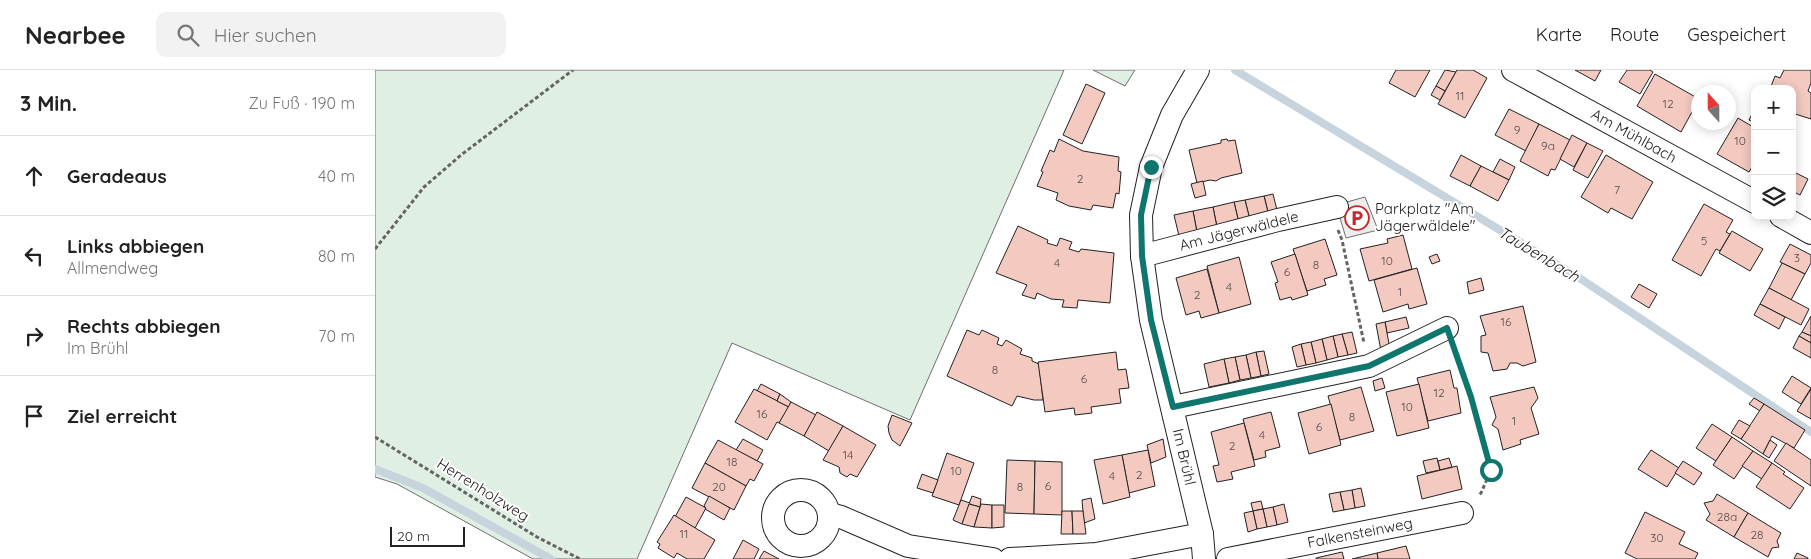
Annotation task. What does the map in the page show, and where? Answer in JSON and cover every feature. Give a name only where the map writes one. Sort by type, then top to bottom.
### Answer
[{"type":"street","name":"Im Brühl","points":[[1198,70],[1172,116],[1151,167],[1141,215],[1142,256],[1151,320],[1202,534],[1204,559]]},
{"type":"street","name":"Am Mühlbach","points":[[1513,70],[1751,200]]},
{"type":"street","name":"Am Jägerwäldele","points":[[1142,256],[1332,207]]},
{"type":"street","points":[[1788,220],[1811,232]]},
{"type":"street","points":[[1173,407],[1369,366],[1447,328]]},
{"type":"street","name":"Falkensteinweg","points":[[1228,559],[1462,513]]},
{"type":"street","points":[[829,514],[908,546],[993,559]]},
{"type":"street","points":[[1009,559],[1096,554],[1202,534]]},
{"type":"path","points":[[375,249],[424,187],[461,155],[573,70]]},
{"type":"path","points":[[1332,207],[1342,240],[1369,366]]},
{"type":"path","points":[[1447,328],[1471,397],[1491,470],[1481,493],[1462,513]]},
{"type":"path","name":"Herrenholzweg","points":[[375,437],[537,537],[580,559]]},
{"type":"green space","points":[[375,70],[1064,70],[910,420],[732,343],[637,559],[533,559],[397,484],[375,477]]},
{"type":"green space","points":[[1093,70],[1135,70],[1125,86]]},
{"type":"shaded area","name":"Parkplatz \"Am Jägerwäldele\"","points":[[1365,197],[1378,230],[1346,238],[1336,205]]},
{"type":"building","points":[[1396,70],[1430,70],[1415,97],[1389,83]]},
{"type":"building","points":[[1445,70],[1456,72],[1445,91],[1436,86]]},
{"type":"building","points":[[1457,70],[1473,70],[1487,78],[1465,118],[1438,104]]},
{"type":"building","points":[[1575,70],[1601,70],[1595,81]]},
{"type":"building","points":[[1627,70],[1650,70],[1653,72],[1640,94],[1619,82]]},
{"type":"building","points":[[1784,70],[1811,70],[1811,83],[1808,91],[1811,93],[1811,119],[1796,114],[1796,85],[1772,85],[1775,76],[1780,78]]},
{"type":"building","points":[[1655,74],[1691,94],[1691,114],[1681,132],[1637,106]]},
{"type":"building","points":[[1086,84],[1105,93],[1082,144],[1063,135]]},
{"type":"building","points":[[1436,86],[1445,91],[1440,100],[1431,95]]},
{"type":"building","points":[[1509,109],[1539,124],[1526,151],[1495,135]]},
{"type":"building","points":[[1738,118],[1751,126],[1751,169],[1749,172],[1717,154],[1731,130],[1736,130]]},
{"type":"building","points":[[1539,124],[1570,140],[1555,170],[1551,169],[1548,176],[1520,161]]},
{"type":"building","points":[[1572,135],[1587,143],[1574,167],[1560,159]]},
{"type":"building","points":[[1059,139],[1083,151],[1119,157],[1118,171],[1121,172],[1119,194],[1116,193],[1113,208],[1093,205],[1091,210],[1069,206],[1056,200],[1058,193],[1037,186],[1050,150],[1054,152]]},
{"type":"building","points":[[1227,139],[1228,141],[1235,140],[1242,173],[1216,181],[1210,180],[1197,183],[1189,150],[1221,143],[1221,140]]},
{"type":"building","points":[[1587,143],[1603,151],[1588,178],[1573,170]]},
{"type":"building","points":[[1461,155],[1481,166],[1470,186],[1450,176]]},
{"type":"building","points":[[1606,155],[1653,182],[1632,219],[1611,208],[1608,213],[1581,197]]},
{"type":"building","points":[[1500,159],[1515,167],[1509,180],[1493,172]]},
{"type":"building","points":[[1481,166],[1509,180],[1498,201],[1470,186]]},
{"type":"building","points":[[1796,173],[1808,179],[1800,195],[1796,193]]},
{"type":"building","points":[[1203,181],[1206,195],[1195,198],[1191,184]]},
{"type":"building","points":[[1273,194],[1278,214],[1269,216],[1264,196]]},
{"type":"building","points":[[1264,196],[1269,216],[1250,220],[1245,200]]},
{"type":"building","points":[[1245,200],[1250,220],[1239,223],[1234,202]]},
{"type":"building","points":[[1234,202],[1239,223],[1217,227],[1213,207]]},
{"type":"building","points":[[1704,204],[1733,220],[1726,232],[1730,234],[1720,251],[1716,249],[1701,276],[1672,260]]},
{"type":"building","points":[[1213,207],[1217,227],[1197,232],[1193,211]]},
{"type":"building","points":[[1193,211],[1197,232],[1179,236],[1174,215]]},
{"type":"building","points":[[1018,226],[1048,240],[1047,243],[1057,246],[1060,238],[1072,242],[1069,249],[1079,252],[1081,249],[1114,253],[1110,303],[1078,300],[1077,308],[1062,307],[1064,300],[1051,299],[1037,293],[1035,299],[1022,295],[1027,285],[996,273]]},
{"type":"building","points":[[1732,231],[1763,249],[1750,271],[1719,253]]},
{"type":"building","points":[[1403,235],[1412,269],[1369,281],[1360,249],[1388,243],[1387,239]]},
{"type":"building","points":[[1325,239],[1337,275],[1324,279],[1326,285],[1307,291],[1293,249]]},
{"type":"building","points":[[1790,244],[1811,255],[1811,263],[1805,274],[1780,262]]},
{"type":"building","points":[[1295,254],[1308,295],[1292,300],[1291,297],[1280,300],[1275,283],[1278,282],[1271,262]]},
{"type":"building","points":[[1437,254],[1440,261],[1432,264],[1429,257]]},
{"type":"building","points":[[1239,257],[1251,304],[1219,313],[1207,266]]},
{"type":"building","points":[[1782,263],[1805,274],[1791,300],[1769,288]]},
{"type":"building","points":[[1417,268],[1427,304],[1409,309],[1408,304],[1383,312],[1374,280]]},
{"type":"building","points":[[1207,269],[1219,313],[1201,318],[1199,311],[1186,315],[1176,278]]},
{"type":"building","points":[[1481,278],[1484,290],[1469,294],[1467,282]]},
{"type":"building","points":[[1639,284],[1657,294],[1649,308],[1631,297]]},
{"type":"building","points":[[1769,288],[1809,309],[1801,325],[1760,304]]},
{"type":"building","points":[[1760,304],[1785,317],[1779,329],[1754,315]]},
{"type":"building","points":[[1523,306],[1536,362],[1523,366],[1517,363],[1510,363],[1507,369],[1493,371],[1488,353],[1481,352],[1481,336],[1486,335],[1480,316]]},
{"type":"building","points":[[1811,316],[1811,336],[1802,332]]},
{"type":"building","points":[[1406,317],[1409,328],[1387,333],[1385,322]]},
{"type":"building","points":[[1385,322],[1390,349],[1381,351],[1376,324]]},
{"type":"building","points":[[967,330],[979,335],[982,330],[999,338],[997,344],[1002,346],[1006,340],[1022,349],[1020,354],[1032,358],[1032,361],[1039,364],[1043,400],[1017,396],[1012,406],[947,376]]},
{"type":"building","points":[[1352,332],[1357,353],[1348,355],[1342,334]]},
{"type":"building","points":[[1802,332],[1811,336],[1811,343],[1799,336]]},
{"type":"building","points":[[1342,334],[1348,355],[1338,357],[1333,336]]},
{"type":"building","points":[[1333,336],[1338,357],[1327,360],[1322,339]]},
{"type":"building","points":[[1799,336],[1811,343],[1811,358],[1793,348]]},
{"type":"building","points":[[1322,339],[1327,360],[1316,363],[1311,342]]},
{"type":"building","points":[[1311,342],[1316,363],[1306,365],[1301,344]]},
{"type":"building","points":[[1301,344],[1306,365],[1297,367],[1292,347]]},
{"type":"building","points":[[1264,351],[1269,374],[1261,376],[1256,352]]},
{"type":"building","points":[[1116,352],[1118,370],[1126,369],[1129,388],[1119,389],[1121,403],[1091,407],[1092,413],[1075,415],[1074,408],[1045,412],[1038,362]]},
{"type":"building","points":[[1256,352],[1261,376],[1251,378],[1246,355]]},
{"type":"building","points":[[1246,355],[1251,378],[1240,380],[1235,357]]},
{"type":"building","points":[[1235,357],[1240,380],[1229,383],[1224,359]]},
{"type":"building","points":[[1224,359],[1229,383],[1209,387],[1204,364]]},
{"type":"building","points":[[1450,370],[1454,388],[1457,388],[1461,413],[1428,421],[1417,378]]},
{"type":"building","points":[[1792,376],[1811,388],[1801,404],[1782,392]]},
{"type":"building","points":[[1382,378],[1385,388],[1375,391],[1373,381]]},
{"type":"building","points":[[761,384],[780,394],[777,401],[757,391]]},
{"type":"building","points":[[1419,384],[1429,428],[1397,436],[1386,392]]},
{"type":"building","points":[[1361,387],[1374,431],[1340,440],[1328,396]]},
{"type":"building","points":[[1534,387],[1538,398],[1531,408],[1539,434],[1520,440],[1521,444],[1503,450],[1498,429],[1492,425],[1496,417],[1490,397]]},
{"type":"building","points":[[754,389],[789,407],[779,423],[777,422],[767,440],[735,422]]},
{"type":"building","points":[[1811,389],[1811,419],[1797,411]]},
{"type":"building","points":[[780,394],[791,402],[789,407],[777,401]]},
{"type":"building","points":[[1754,398],[1764,404],[1760,411],[1749,404]]},
{"type":"building","points":[[791,402],[816,415],[804,436],[779,423]]},
{"type":"building","points":[[1331,404],[1341,445],[1309,454],[1298,413]]},
{"type":"building","points":[[1764,404],[1805,430],[1794,448],[1772,436],[1763,454],[1741,439]]},
{"type":"building","points":[[817,412],[843,426],[829,451],[804,436]]},
{"type":"building","points":[[1271,412],[1280,447],[1265,451],[1266,457],[1254,460],[1243,419]]},
{"type":"building","points":[[892,415],[912,423],[900,446],[892,440],[889,433],[888,426]]},
{"type":"building","points":[[1739,420],[1750,426],[1741,439],[1731,433]]},
{"type":"building","points":[[1244,423],[1255,466],[1231,472],[1233,479],[1217,482],[1213,466],[1219,465],[1211,432]]},
{"type":"building","points":[[1712,424],[1732,437],[1716,461],[1696,448]]},
{"type":"building","points":[[843,426],[876,445],[857,477],[850,474],[847,477],[840,473],[839,467],[823,460]]},
{"type":"building","points":[[1732,437],[1753,451],[1734,479],[1713,465]]},
{"type":"building","points":[[743,439],[763,450],[757,461],[736,450]]},
{"type":"building","points":[[1163,439],[1166,457],[1151,463],[1147,445]]},
{"type":"building","points":[[718,440],[763,464],[754,481],[750,479],[746,486],[705,463]]},
{"type":"building","points":[[1770,440],[1777,445],[1769,458],[1763,454]]},
{"type":"building","points":[[1786,443],[1811,460],[1811,486],[1774,461]]},
{"type":"building","points":[[1148,450],[1155,486],[1129,493],[1122,455]]},
{"type":"building","points":[[1651,450],[1679,468],[1667,487],[1638,469]]},
{"type":"building","points":[[1753,451],[1772,463],[1762,479],[1742,466]]},
{"type":"building","points":[[947,453],[974,463],[959,505],[932,496]]},
{"type":"building","points":[[1122,455],[1130,497],[1103,504],[1094,460]]},
{"type":"building","points":[[1437,458],[1440,470],[1426,473],[1423,461]]},
{"type":"building","points":[[1449,458],[1452,467],[1440,470],[1438,461]]},
{"type":"building","points":[[1007,460],[1035,461],[1034,514],[1005,513]]},
{"type":"building","points":[[1035,461],[1062,462],[1062,515],[1034,514]]},
{"type":"building","points":[[1683,461],[1702,473],[1694,485],[1675,473]]},
{"type":"building","points":[[705,463],[746,486],[734,510],[692,488]]},
{"type":"building","points":[[1772,463],[1785,472],[1783,474],[1804,488],[1790,509],[1756,487]]},
{"type":"building","points":[[1457,466],[1462,489],[1422,499],[1417,476]]},
{"type":"building","points":[[922,474],[938,480],[933,493],[917,488]]},
{"type":"building","points":[[1361,488],[1365,506],[1355,508],[1352,490]]},
{"type":"building","points":[[1352,490],[1355,508],[1344,510],[1340,492]]},
{"type":"building","points":[[1340,492],[1344,510],[1333,512],[1329,494]]},
{"type":"building","points":[[1717,494],[1748,513],[1734,537],[1706,520],[1710,514],[1704,503],[1713,501]]},
{"type":"building","points":[[709,496],[730,508],[724,520],[705,509],[704,506]]},
{"type":"building","points":[[972,496],[981,499],[980,507],[969,504]]},
{"type":"building","points":[[686,497],[706,508],[695,528],[675,517]]},
{"type":"building","points":[[1091,498],[1095,519],[1084,523],[1082,500]]},
{"type":"building","points":[[961,500],[970,503],[962,524],[953,520]]},
{"type":"building","points":[[1261,501],[1263,509],[1253,511],[1251,503]]},
{"type":"building","points":[[969,504],[980,507],[974,527],[962,524]]},
{"type":"building","points":[[981,504],[992,505],[992,528],[974,527]]},
{"type":"building","points":[[1284,504],[1288,522],[1277,525],[1273,507]]},
{"type":"building","points":[[992,505],[1004,505],[1004,527],[992,528]]},
{"type":"building","points":[[1273,507],[1277,525],[1267,527],[1263,509]]},
{"type":"building","points":[[1263,509],[1267,527],[1257,529],[1253,511]]},
{"type":"building","points":[[1062,511],[1072,511],[1073,534],[1061,534]]},
{"type":"building","points":[[1072,511],[1083,511],[1086,534],[1073,534]]},
{"type":"building","points":[[1253,511],[1257,529],[1248,532],[1244,513]]},
{"type":"building","points":[[1645,512],[1685,532],[1679,544],[1698,553],[1695,559],[1637,559],[1625,553]]},
{"type":"building","points":[[1748,513],[1781,533],[1777,541],[1779,547],[1772,548],[1768,557],[1734,537]]},
{"type":"building","points":[[674,515],[715,540],[704,559],[687,559],[677,553],[674,558],[658,548],[660,544],[657,542]]},
{"type":"building","points":[[743,540],[759,549],[754,559],[733,559]]},
{"type":"building","points":[[1406,546],[1410,559],[1378,559],[1377,553]]},
{"type":"building","points":[[764,551],[779,559],[759,559]]},
{"type":"building","points":[[1342,552],[1344,559],[1316,559],[1316,558]]},
{"type":"building","points":[[1377,553],[1378,559],[1352,559]]},
{"type":"building","points":[[1797,553],[1808,558],[1808,559],[1794,559]]},
{"type":"waterway","name":"Taubenbach","points":[[1235,70],[1581,279],[1811,432]]},
{"type":"waterway","points":[[375,469],[423,488],[551,559]]},
{"type":"place","name":"Parkplatz \"Am Jägerwäldele\"","points":[[1357,218]]},
{"type":"route","points":[[1151,167],[1141,215],[1142,256],[1151,320],[1173,407],[1369,366],[1447,328],[1471,397],[1491,470]]}]
